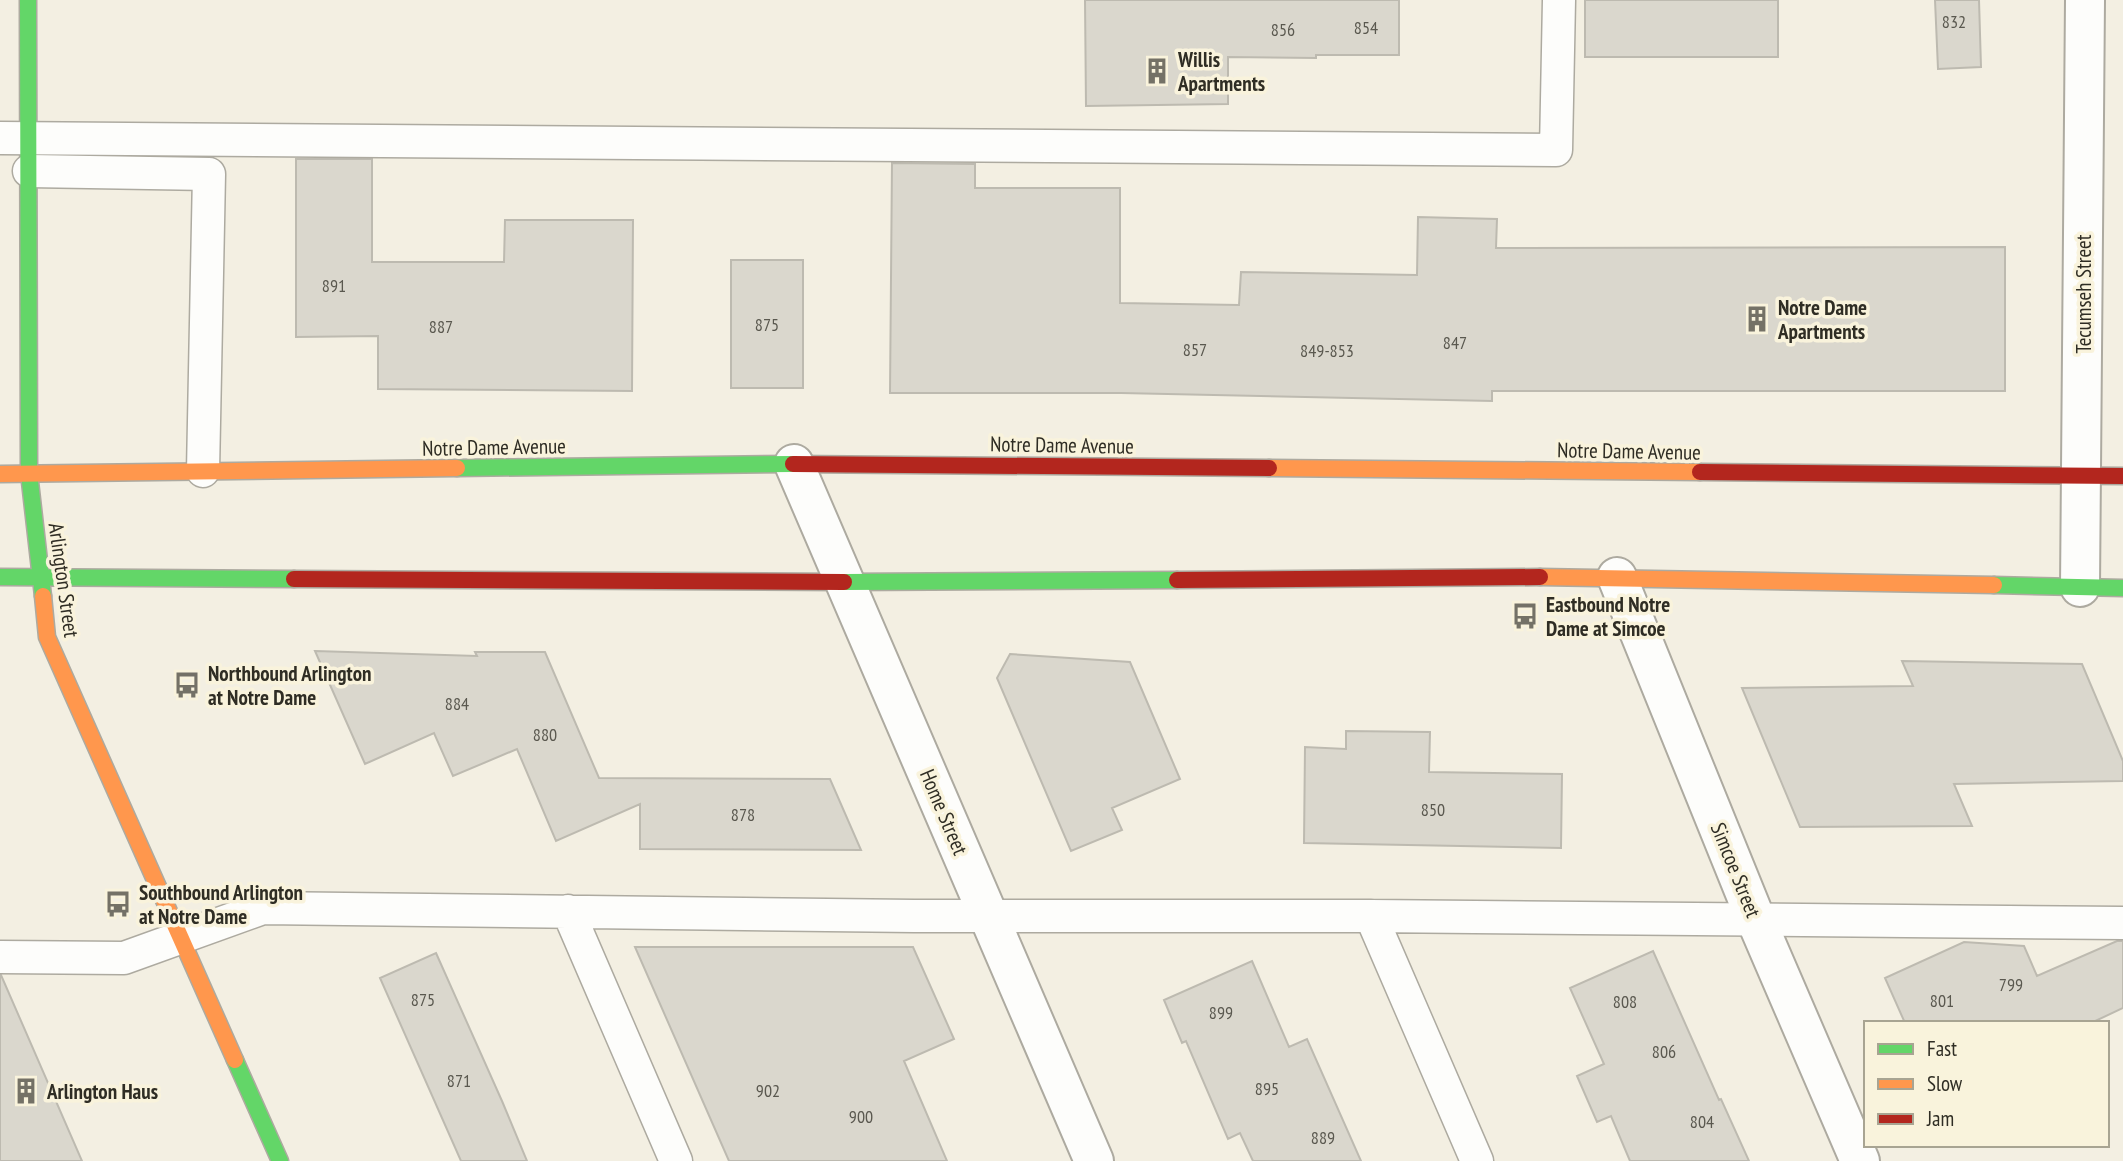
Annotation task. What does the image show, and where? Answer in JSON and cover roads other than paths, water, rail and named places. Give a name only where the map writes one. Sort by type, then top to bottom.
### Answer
[{"type":"main road","name":"Arlington Street","points":[[28,0],[14,138],[29,171],[29,473],[47,637],[280,1161]]},
{"type":"main road","name":"Notre Dame Avenue","points":[[0,474],[794,464],[2123,476]]},
{"type":"main road","points":[[0,577],[845,582],[1617,577],[2123,588]]},
{"type":"street","name":"Tecumseh Street","points":[[2080,587],[2089,7]]},
{"type":"street","name":"Home Street","points":[[794,464],[1094,1161]]},
{"type":"street","name":"Simcoe Street","points":[[1617,577],[1756,920],[1860,1161]]},
{"type":"lane","points":[[14,138],[1556,150],[1559,0]]},
{"type":"lane","points":[[29,171],[209,174],[203,471]]},
{"type":"lane","points":[[0,957],[124,958],[263,908],[989,916],[1371,916],[2123,923]]},
{"type":"lane","points":[[568,911],[676,1161]]},
{"type":"lane","points":[[1371,916],[1476,1161]]},
{"type":"place","name":"Willis Apartments","points":[[1157,71]]},
{"type":"place","name":"Notre Dame Apartments","points":[[1757,319]]},
{"type":"place","name":"Eastbound Notre Dame at Simcoe","points":[[1525,616]]},
{"type":"place","name":"Northbound Arlington at Notre Dame","points":[[187,685]]},
{"type":"place","name":"Southbound Arlington at Notre Dame","points":[[118,904]]},
{"type":"place","name":"Arlington Haus","points":[[26,1091]]}]
